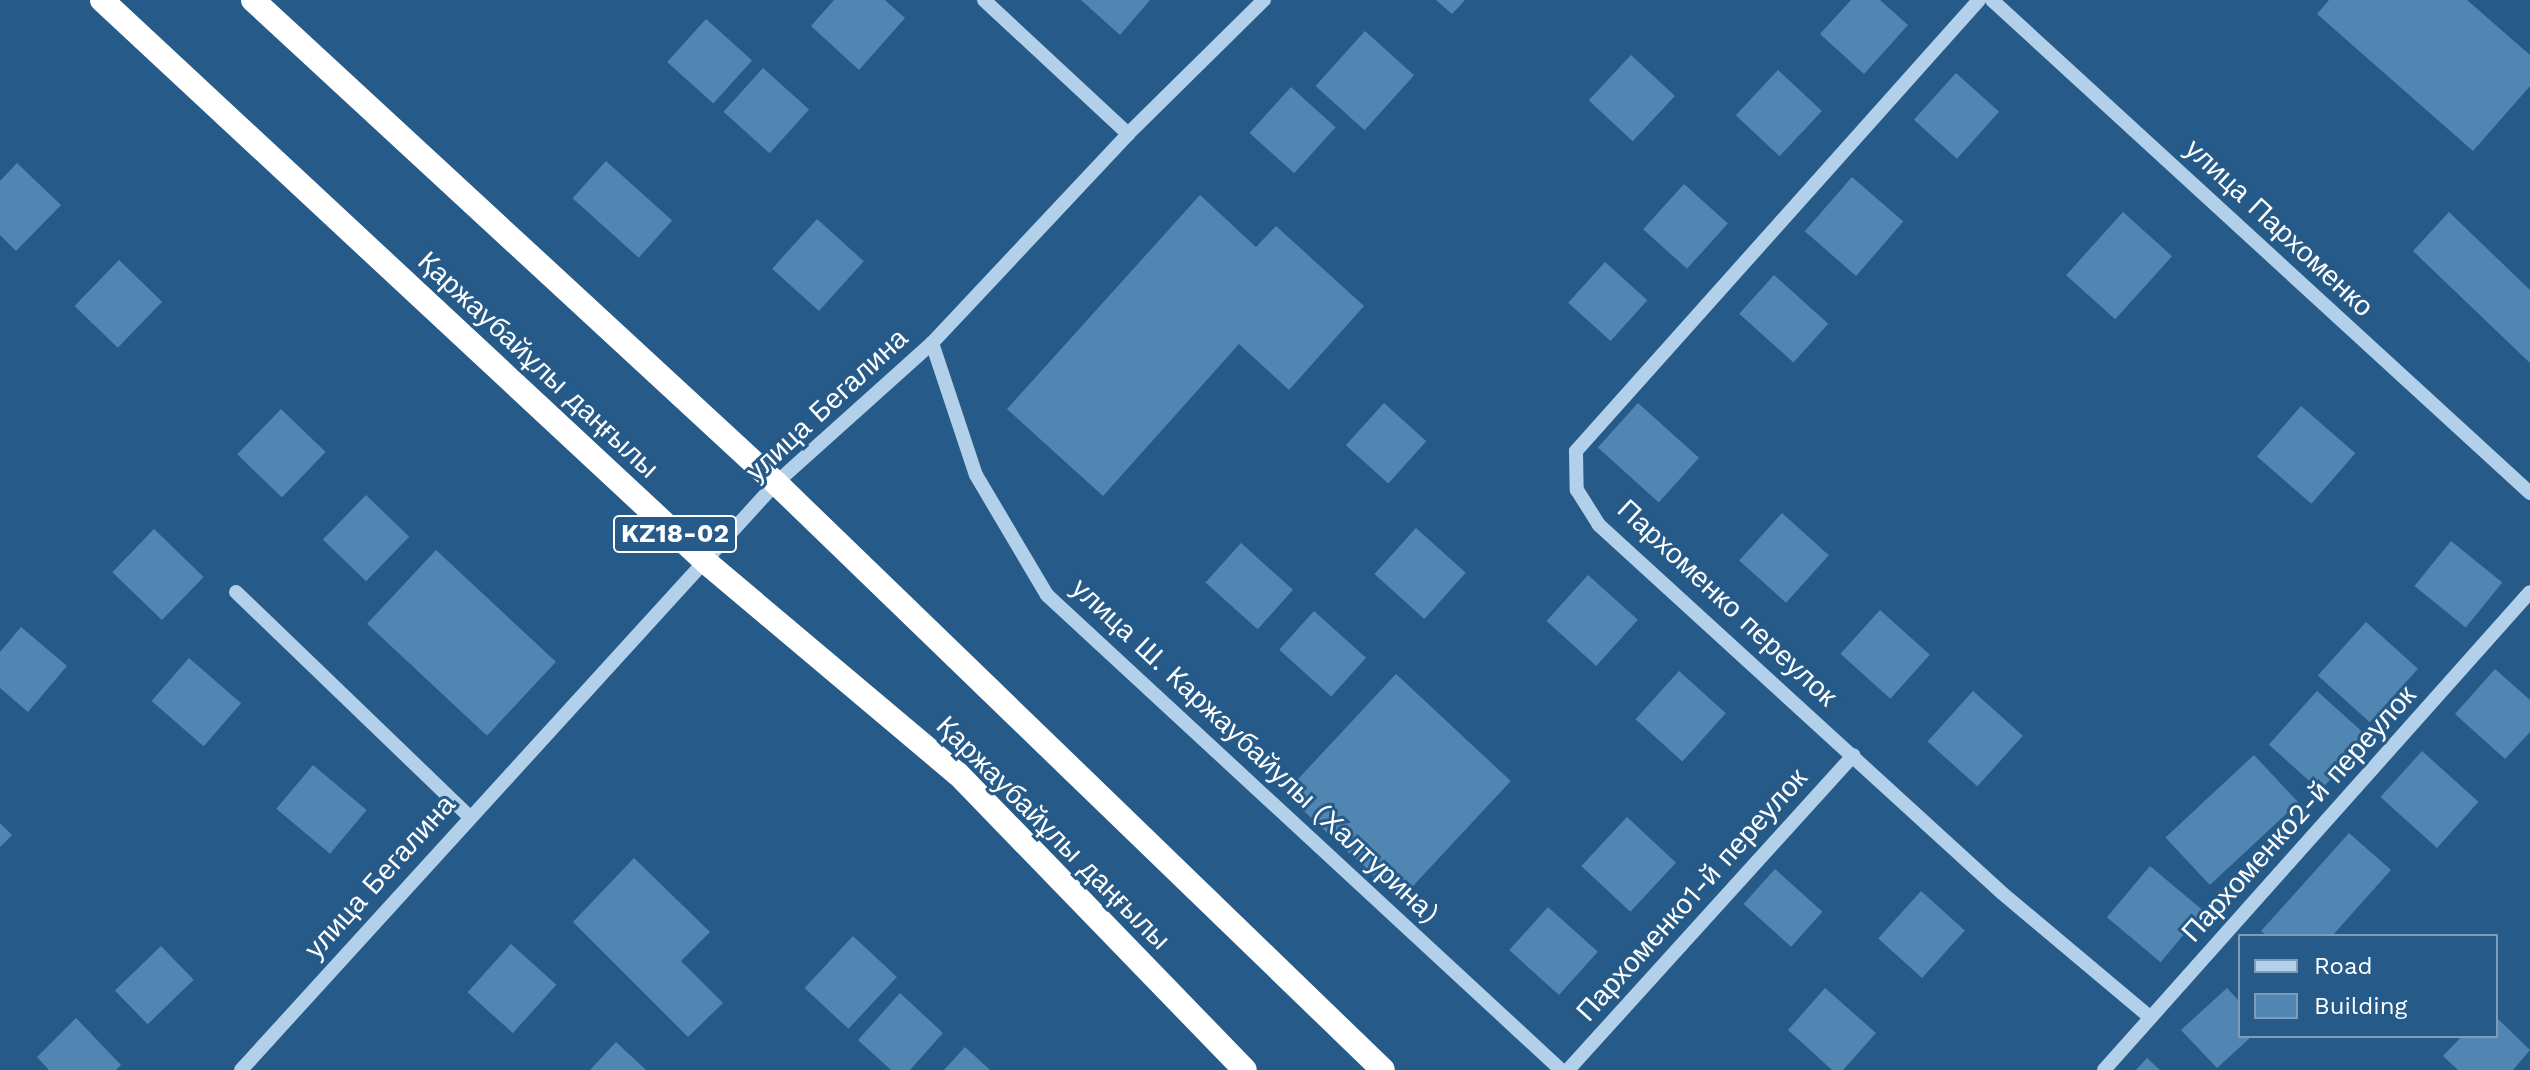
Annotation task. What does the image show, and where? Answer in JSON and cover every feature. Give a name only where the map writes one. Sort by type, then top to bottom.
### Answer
[{"type":"highway","name":"Қаржаубайұлы даңғылы","points":[[102,0],[707,563],[958,774],[1245,1070]]},
{"type":"highway","name":"Қаржаубайұлы даңғылы","points":[[253,0],[776,483],[1383,1070]]},
{"type":"street","points":[[984,0],[1128,134]]},
{"type":"street","name":"улица Бегалина","points":[[241,1070],[469,816],[707,563],[776,483],[932,343],[1128,134],[1264,0]]},
{"type":"street","name":"Пархоменко переулок","points":[[1979,0],[1576,451],[1577,490],[1599,525],[2002,893],[2150,1017]]},
{"type":"street","name":"улица Пархоменко","points":[[1992,0],[2530,493]]},
{"type":"street","name":"улица Ш. Каржаубайулы (Халтурина)","points":[[932,343],[976,475],[1047,595],[1561,1070]]},
{"type":"street","points":[[236,592],[469,816]]},
{"type":"street","name":"Пархоменко2-й переулок","points":[[2104,1070],[2371,776],[2530,592]]},
{"type":"street","name":"Пархоменко1-й переулок","points":[[1568,1070],[1854,755]]},
{"type":"building","points":[[834,0],[885,0],[905,18],[859,70],[811,26]]},
{"type":"building","points":[[1081,0],[1150,0],[1120,35]]},
{"type":"building","points":[[1436,0],[1465,0],[1452,14]]},
{"type":"building","points":[[1851,0],[1880,0],[1908,25],[1864,74],[1820,34]]},
{"type":"building","points":[[2329,0],[2467,0],[2530,55],[2530,86],[2473,151],[2317,14]]},
{"type":"building","points":[[706,19],[752,60],[713,104],[667,62]]},
{"type":"building","points":[[1365,31],[1414,75],[1365,130],[1315,86]]},
{"type":"building","points":[[1631,55],[1675,96],[1633,141],[1589,100]]},
{"type":"building","points":[[763,68],[809,109],[770,153],[724,112]]},
{"type":"building","points":[[1778,70],[1822,111],[1780,156],[1736,115]]},
{"type":"building","points":[[1956,73],[1999,112],[1957,159],[1914,120]]},
{"type":"building","points":[[1291,87],[1336,127],[1294,173],[1250,133]]},
{"type":"building","points":[[606,161],[672,221],[639,258],[573,198]]},
{"type":"building","points":[[17,163],[61,205],[16,251],[0,235],[0,181]]},
{"type":"building","points":[[1852,177],[1903,222],[1856,276],[1805,231]]},
{"type":"building","points":[[1684,184],[1728,223],[1687,269],[1643,229]]},
{"type":"building","points":[[1200,195],[1256,247],[1276,226],[1364,306],[1289,390],[1239,344],[1103,496],[1007,409]]},
{"type":"building","points":[[2123,212],[2172,256],[2115,319],[2066,275]]},
{"type":"building","points":[[2449,212],[2530,290],[2530,363],[2413,251]]},
{"type":"building","points":[[817,219],[864,261],[819,311],[772,269]]},
{"type":"building","points":[[119,260],[162,302],[118,348],[75,306]]},
{"type":"building","points":[[1605,262],[1647,300],[1611,341],[1568,303]]},
{"type":"building","points":[[1774,275],[1828,324],[1793,362],[1739,314]]},
{"type":"building","points":[[1384,403],[1426,441],[1388,483],[1346,445]]},
{"type":"building","points":[[1638,403],[1699,458],[1659,502],[1598,448]]},
{"type":"building","points":[[2301,406],[2355,453],[2311,504],[2257,457]]},
{"type":"building","points":[[281,409],[326,452],[282,497],[237,454]]},
{"type":"building","points":[[366,495],[409,537],[366,581],[323,540]]},
{"type":"building","points":[[1782,513],[1829,555],[1786,603],[1739,561]]},
{"type":"building","points":[[1416,528],[1466,573],[1424,619],[1375,574]]},
{"type":"building","points":[[154,529],[204,577],[162,620],[112,572]]},
{"type":"building","points":[[2451,541],[2502,583],[2466,628],[2414,586]]},
{"type":"building","points":[[1241,543],[1293,590],[1258,629],[1206,582]]},
{"type":"building","points":[[436,550],[556,662],[487,736],[367,624]]},
{"type":"building","points":[[1588,575],[1638,620],[1596,666],[1547,621]]},
{"type":"building","points":[[1880,610],[1930,655],[1890,699],[1841,654]]},
{"type":"building","points":[[1314,611],[1366,658],[1331,696],[1279,650]]},
{"type":"building","points":[[2366,622],[2418,669],[2370,722],[2318,676]]},
{"type":"building","points":[[21,627],[67,666],[28,712],[0,688],[0,652]]},
{"type":"building","points":[[189,658],[241,703],[204,746],[152,701]]},
{"type":"building","points":[[2495,669],[2530,700],[2530,732],[2505,759],[2455,714]]},
{"type":"building","points":[[1679,671],[1726,713],[1682,761],[1636,719]]},
{"type":"building","points":[[1396,674],[1511,781],[1400,900],[1285,793]]},
{"type":"building","points":[[1973,691],[2023,736],[1977,786],[1927,742]]},
{"type":"building","points":[[2317,691],[2368,737],[2320,791],[2269,745]]},
{"type":"building","points":[[2422,751],[2478,802],[2437,848],[2381,797]]},
{"type":"building","points":[[2254,755],[2298,803],[2210,885],[2166,838]]},
{"type":"building","points":[[313,765],[367,810],[330,854],[276,809]]},
{"type":"building","points":[[1627,817],[1676,863],[1630,912],[1581,866]]},
{"type":"building","points":[[0,823],[12,835],[0,847]]},
{"type":"building","points":[[2349,833],[2391,870],[2334,934],[2265,934],[2261,931]]},
{"type":"building","points":[[634,858],[710,932],[681,961],[723,1003],[688,1037],[573,922]]},
{"type":"building","points":[[2150,866],[2204,911],[2161,962],[2107,917]]},
{"type":"building","points":[[1775,869],[1823,912],[1791,947],[1744,904]]},
{"type":"building","points":[[1921,891],[1965,930],[1922,978],[1878,939]]},
{"type":"building","points":[[1548,907],[1598,952],[1559,995],[1509,950]]},
{"type":"building","points":[[853,936],[897,977],[848,1029],[805,988]]},
{"type":"building","points":[[511,944],[556,985],[513,1033],[468,992]]},
{"type":"building","points":[[161,946],[194,980],[148,1024],[115,990]]},
{"type":"building","points":[[1825,988],[1876,1033],[1843,1070],[1832,1070],[1788,1030]]},
{"type":"building","points":[[2227,988],[2238,1000],[2238,1038],[2250,1038],[2217,1068],[2181,1030]]},
{"type":"building","points":[[900,993],[943,1033],[910,1070],[891,1070],[858,1040]]},
{"type":"building","points":[[76,1018],[121,1065],[116,1070],[49,1070],[37,1057]]},
{"type":"building","points":[[2498,1019],[2530,1050],[2513,1070],[2458,1070],[2443,1056],[2460,1038],[2498,1038]]},
{"type":"building","points":[[616,1042],[646,1070],[590,1070]]},
{"type":"building","points":[[965,1047],[990,1070],[944,1070]]},
{"type":"building","points":[[2147,1058],[2160,1070],[2136,1070]]}]
